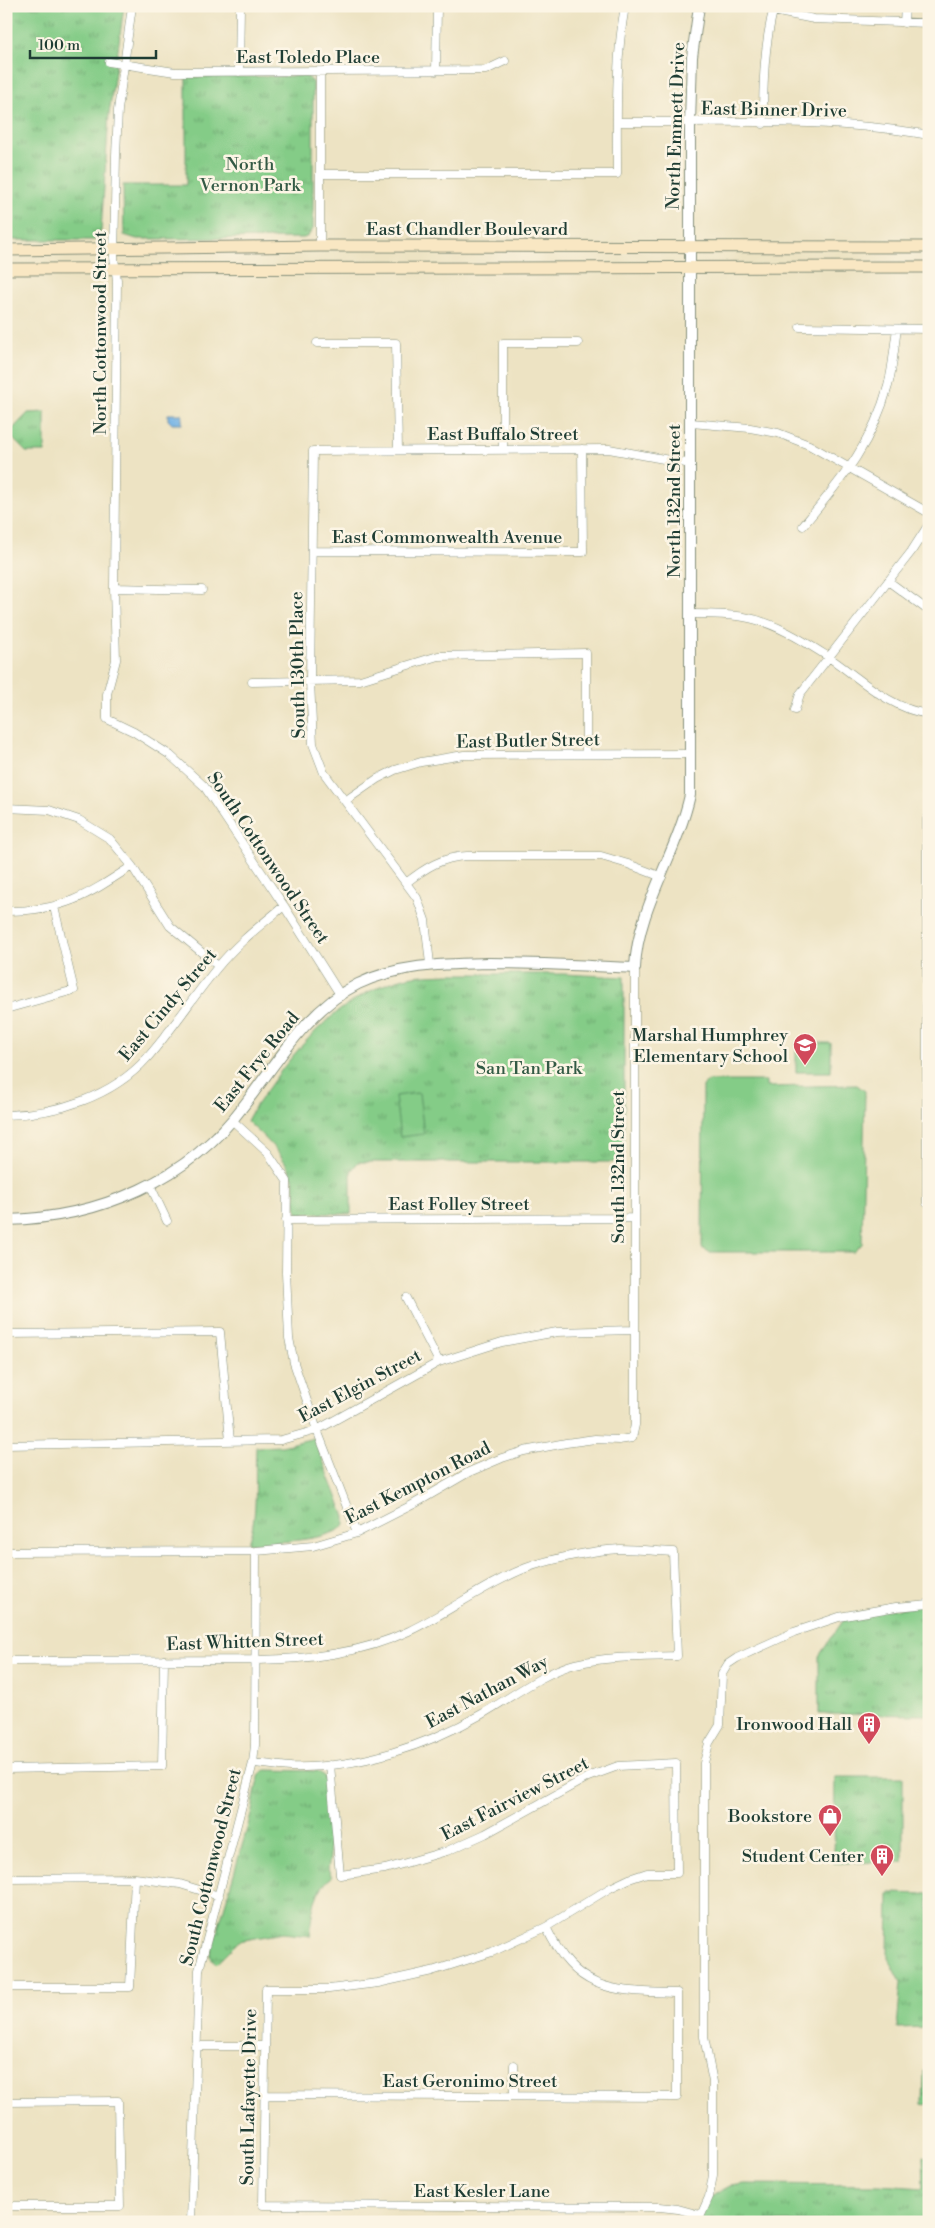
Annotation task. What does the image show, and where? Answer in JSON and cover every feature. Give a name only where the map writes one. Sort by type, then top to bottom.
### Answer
[{"type":"main road","name":"East Chandler Boulevard","points":[[8,252],[320,246],[929,247]]},
{"type":"main road","points":[[6,269],[929,267]]},
{"type":"street","name":"North Cottonwood Street","points":[[116,660],[114,588],[117,294],[114,250],[116,147],[118,110],[132,6]]},
{"type":"street","points":[[240,6],[240,72]]},
{"type":"street","points":[[436,6],[436,71]]},
{"type":"street","points":[[320,174],[617,174],[617,81],[621,29],[625,6]]},
{"type":"street","name":"North Emmett Drive","points":[[690,247],[692,64],[699,6]]},
{"type":"street","points":[[904,23],[905,6]]},
{"type":"street","points":[[763,124],[763,76],[766,41],[773,9],[814,19],[929,23]]},
{"type":"street","name":"East Toledo Place","points":[[110,62],[175,72],[320,72],[486,70],[505,61]]},
{"type":"street","points":[[320,72],[320,246]]},
{"type":"street","name":"East Binner Drive","points":[[617,122],[866,127],[929,135]]},
{"type":"street","name":"North 132nd Street","points":[[690,247],[691,754]]},
{"type":"street","points":[[800,327],[929,329]]},
{"type":"street","points":[[803,526],[850,470],[866,444],[889,385],[897,329]]},
{"type":"street","points":[[503,448],[503,343],[578,342]]},
{"type":"street","points":[[318,343],[396,344],[398,450]]},
{"type":"street","points":[[691,423],[750,428],[778,433],[809,445],[850,470],[929,513]]},
{"type":"street","name":"East Buffalo Street","points":[[314,451],[503,448],[609,449],[691,464]]},
{"type":"street","name":"East Commonwealth Avenue","points":[[312,551],[583,552],[582,449]]},
{"type":"street","name":"South 130th Place","points":[[314,451],[310,682],[313,744],[324,773],[416,898],[425,920],[430,964]]},
{"type":"street","points":[[795,710],[800,694],[911,552],[929,524]]},
{"type":"street","points":[[888,581],[929,611]]},
{"type":"street","points":[[114,588],[202,590]]},
{"type":"street","points":[[691,614],[745,617],[792,635],[889,699],[929,714]]},
{"type":"street","points":[[252,682],[360,680],[438,656],[586,653],[586,754]]},
{"type":"street","name":"South Cottonwood Street","points":[[116,660],[107,694],[107,719],[134,732],[170,755],[204,786],[284,906],[340,996]]},
{"type":"street","name":"East Butler Street","points":[[345,801],[377,779],[395,770],[464,755],[691,754]]},
{"type":"street","name":"South 132nd Street","points":[[632,1438],[635,1425],[635,953],[642,923],[662,877],[687,810],[690,795],[691,754]]},
{"type":"street","points":[[6,808],[49,810],[79,820],[110,838],[132,866],[170,926],[218,966]]},
{"type":"street","points":[[928,1203],[927,819],[929,819]]},
{"type":"street","points":[[406,883],[438,862],[454,857],[467,856],[601,856],[662,877]]},
{"type":"street","points":[[6,911],[34,911],[54,907],[90,893],[132,866]]},
{"type":"street","name":"East Cindy Street","points":[[6,1115],[30,1115],[66,1107],[98,1094],[127,1077],[147,1058],[218,966],[248,935],[284,906]]},
{"type":"street","points":[[6,1009],[74,990],[54,907]]},
{"type":"street","name":"East Frye Road","points":[[6,1220],[44,1219],[69,1215],[109,1203],[150,1185],[191,1159],[233,1120],[303,1028],[321,1010],[359,984],[380,976],[430,964],[529,963],[635,968]]},
{"type":"street","points":[[233,1120],[268,1153],[287,1181],[289,1338],[294,1363],[317,1430],[357,1533]]},
{"type":"street","points":[[150,1185],[167,1221]]},
{"type":"street","name":"East Folley Street","points":[[286,1220],[634,1218]]},
{"type":"street","points":[[406,1298],[439,1362]]},
{"type":"street","name":"East Elgin Street","points":[[6,1445],[281,1440],[317,1430],[439,1362],[502,1342],[557,1332],[634,1330]]},
{"type":"street","points":[[6,1334],[220,1332],[230,1441]]},
{"type":"street","name":"East Kempton Road","points":[[6,1552],[256,1551],[313,1546],[357,1533],[414,1504],[469,1472],[502,1458],[524,1451],[566,1443],[595,1439],[619,1440],[632,1438]]},
{"type":"street","name":"East Whitten Street","points":[[6,1661],[257,1660],[298,1659],[340,1654],[379,1643],[409,1631],[497,1581],[528,1567],[578,1555],[619,1549],[673,1552],[677,1656]]},
{"type":"street","name":"South Cottonwood Street","points":[[191,2222],[199,1970],[253,1763],[257,1660],[256,1551]]},
{"type":"street","points":[[699,2218],[709,2197],[713,2176],[713,2082],[704,2037],[704,1763],[709,1743],[720,1725],[722,1674],[728,1664],[737,1658],[794,1632],[846,1615],[929,1604]]},
{"type":"street","name":"East Nathan Way","points":[[253,1763],[291,1767],[330,1764],[387,1755],[442,1735],[481,1715],[531,1684],[574,1665],[618,1657],[677,1656]]},
{"type":"street","points":[[6,1769],[162,1766],[164,1660]]},
{"type":"street","name":"East Fairview Street","points":[[330,1764],[340,1875],[385,1869],[448,1851],[485,1834],[588,1777],[618,1766],[676,1763],[677,1873],[647,1873],[629,1879],[610,1888],[546,1927]]},
{"type":"street","points":[[6,1988],[130,1987],[135,1878]]},
{"type":"street","points":[[6,1879],[135,1878],[180,1884],[219,1896]]},
{"type":"street","name":"South Lafayette Drive","points":[[263,2205],[266,1989],[329,1989],[378,1983],[432,1971],[492,1952],[546,1927]]},
{"type":"street","name":"East Geronimo Street","points":[[264,2095],[677,2097],[677,1993],[633,1992],[605,1987],[584,1977],[577,1973],[556,1948],[546,1927]]},
{"type":"street","points":[[196,2046],[264,2046]]},
{"type":"street","points":[[514,2065],[514,2095]]},
{"type":"street","points":[[6,2102],[118,2101],[120,2206],[6,2206]]},
{"type":"street","name":"East Kesler Lane","points":[[263,2205],[660,2207],[678,2209],[699,2218]]},
{"type":"green space","points":[[6,6],[124,6],[109,114],[101,231],[95,240],[6,240]]},
{"type":"green space","name":"North Vernon Park","points":[[186,77],[308,77],[313,82],[313,229],[308,236],[304,238],[137,239],[124,235],[123,185],[186,185]]},
{"type":"green space","points":[[45,412],[45,452],[26,452],[8,434],[28,413]]},
{"type":"green space","name":"San Tan Park","points":[[449,974],[563,974],[624,977],[624,1162],[358,1162],[351,1171],[351,1214],[297,1213],[293,1178],[285,1161],[247,1121],[252,1111],[285,1066],[313,1033],[346,1006],[383,985],[404,978]]},
{"type":"green space","points":[[796,1043],[831,1043],[831,1072],[796,1072]]},
{"type":"green space","points":[[709,1081],[766,1081],[766,1087],[857,1085],[865,1091],[862,1244],[854,1252],[709,1252],[702,1248],[703,1086]]},
{"type":"green space","points":[[419,1093],[424,1134],[400,1137],[395,1096]]},
{"type":"green space","points":[[314,1438],[345,1517],[345,1524],[339,1530],[328,1534],[300,1540],[248,1543],[255,1508],[256,1447],[282,1446]]},
{"type":"green space","points":[[929,1604],[929,1715],[819,1714],[819,1656],[847,1615]]},
{"type":"green space","points":[[265,1770],[318,1771],[324,1776],[330,1856],[328,1869],[332,1877],[321,1889],[314,1904],[311,1936],[283,1933],[239,1941],[216,1964],[210,1956],[251,1815],[257,1784],[260,1774]]},
{"type":"green space","points":[[835,1777],[903,1777],[903,1862],[834,1863]]},
{"type":"green space","points":[[889,1893],[929,1894],[929,2027],[897,2028],[901,1982],[888,1957]]},
{"type":"green space","points":[[923,2071],[929,2071],[929,2104],[922,2105]]},
{"type":"green space","points":[[923,2156],[929,2158],[929,2222],[699,2222],[709,2197],[730,2186],[744,2184],[879,2185],[924,2188]]},
{"type":"water","points":[[168,414],[182,414],[182,424],[172,424],[168,420]]},
{"type":"place","name":"Marshal Humphrey Elementary School","points":[[805,1066]]},
{"type":"place","name":"Ironwood Hall","points":[[869,1745]]},
{"type":"place","name":"Bookstore","points":[[830,1837]]},
{"type":"place","name":"Student Center","points":[[882,1877]]}]
